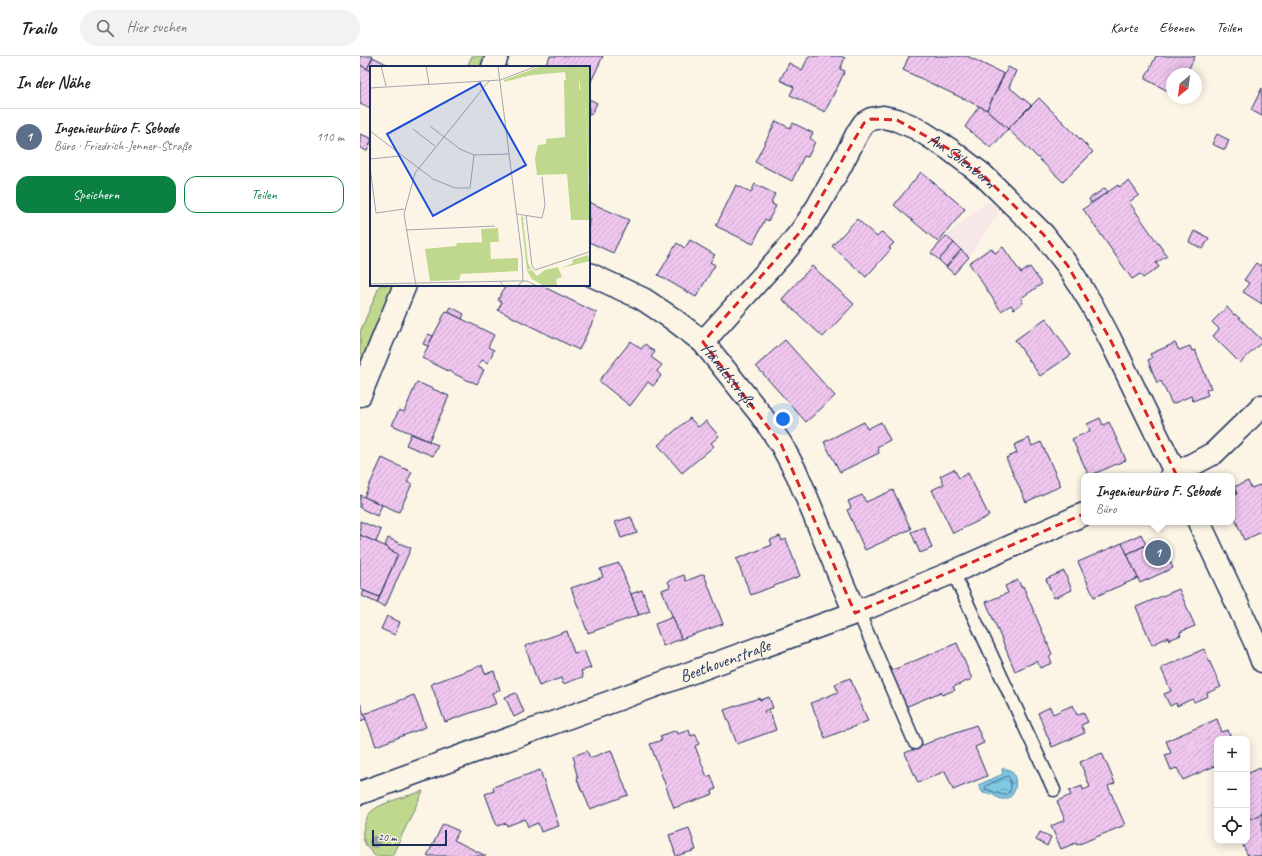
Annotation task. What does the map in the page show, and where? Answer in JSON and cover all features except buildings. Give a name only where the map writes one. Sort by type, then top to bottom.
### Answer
[{"type":"street","points":[[493,66],[497,56]]},
{"type":"street","name":"Am Sölenborn","points":[[703,342],[786,250],[802,230],[822,200],[864,123],[871,119],[883,117],[897,120],[916,128],[949,149],[983,175],[1043,234],[1068,266],[1092,305],[1110,339],[1174,473]]},
{"type":"street","name":"Händelstraße","points":[[590,274],[643,299],[673,319],[703,342],[761,415],[781,444],[797,474],[856,612]]},
{"type":"street","points":[[360,395],[405,286]]},
{"type":"street","points":[[1179,473],[1214,453],[1262,406]]},
{"type":"street","name":"Beethovenstraße","points":[[360,793],[856,612],[953,572],[1081,515]]},
{"type":"street","points":[[1199,525],[1260,649]]},
{"type":"lane","points":[[953,572],[1054,790]]},
{"type":"lane","points":[[856,612],[915,743]]},
{"type":"highlighted area","points":[[871,119],[897,120],[949,149],[983,175],[1043,234],[1068,266],[1110,339],[1176,474],[855,613],[781,444],[703,342],[802,230],[864,123]]},
{"type":"shaded area","points":[[988,200],[1000,211],[969,257],[954,274],[931,253],[946,236]]},
{"type":"green space","points":[[472,56],[484,56],[480,66],[467,66]]},
{"type":"green space","points":[[380,286],[393,286],[360,364],[360,332]]},
{"type":"green space","points":[[423,791],[392,856],[375,856],[363,839],[364,826],[370,814],[381,805]]},
{"type":"water","points":[[1003,768],[1010,770],[1014,775],[1016,783],[1012,795],[1009,798],[1003,799],[983,793],[978,785],[1003,774]]},
{"type":"place","name":"Ingenieurbüro F. Sebode","points":[[1158,553]]}]
